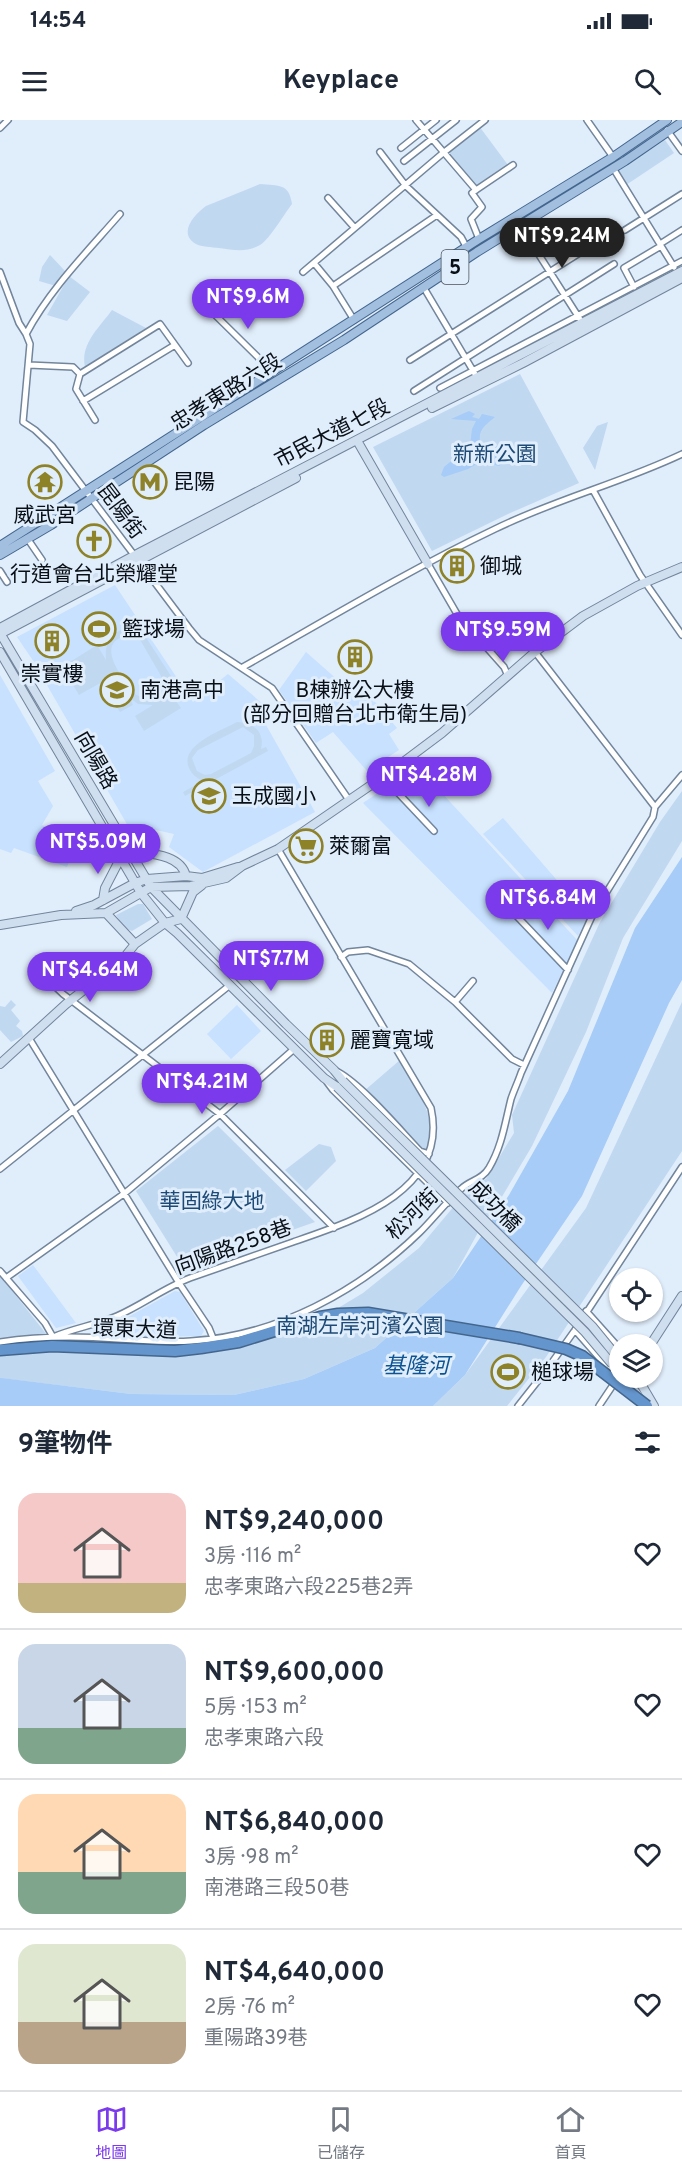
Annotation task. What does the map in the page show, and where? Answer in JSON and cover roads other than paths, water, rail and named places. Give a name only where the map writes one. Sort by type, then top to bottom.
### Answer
[{"type":"highway","name":"環東大道","points":[[0,1350],[57,1346],[147,1350],[225,1346],[320,1318],[368,1313],[566,1348],[594,1364],[646,1406]]},
{"type":"main road","name":"忠孝東路六段","points":[[0,546],[88,495],[424,288],[469,252],[479,239],[613,157],[665,122]]},
{"type":"main road","name":"忠孝東路六段","points":[[0,555],[51,525],[156,445],[354,320],[469,252],[520,225],[613,168],[682,122]]},
{"type":"main road","name":"市民大道七段","points":[[0,634],[136,559],[679,272]]},
{"type":"main road","name":"市民大道七段","points":[[0,628],[359,444],[477,378],[522,363],[679,272]]},
{"type":"main road","points":[[359,444],[428,564]]},
{"type":"main road","points":[[61,915],[94,905],[147,879],[186,876],[202,878],[242,866],[278,849],[442,734],[535,652],[583,616],[645,582],[682,567]]},
{"type":"main road","name":"向陽路","points":[[0,634],[151,887],[334,1070],[340,1084]]},
{"type":"main road","name":"向陽路","points":[[0,652],[141,893],[165,923],[324,1078],[340,1084]]},
{"type":"main road","points":[[129,851],[173,859],[184,869],[186,876]]},
{"type":"main road","points":[[103,900],[105,888],[120,859]]},
{"type":"main road","points":[[0,925],[61,915],[106,913],[151,887],[204,884],[226,878],[242,866]]},
{"type":"main road","points":[[0,1064],[72,1000],[123,959],[135,944],[165,923],[181,918],[193,892],[204,884]]},
{"type":"main road","points":[[106,913],[135,944]]},
{"type":"main road","name":"成功橋","points":[[340,1084],[609,1354]]},
{"type":"main road","points":[[657,1334],[682,1296]]},
{"type":"main road","name":"成功橋","points":[[633,1388],[646,1406]]},
{"type":"main road","points":[[644,1388],[654,1406]]},
{"type":"street","points":[[0,128],[8,120]]},
{"type":"street","points":[[416,120],[476,190]]},
{"type":"street","points":[[401,148],[436,120]]},
{"type":"street","points":[[404,161],[456,120]]},
{"type":"street","points":[[303,272],[354,227],[485,120]]},
{"type":"street","points":[[587,120],[613,157]]},
{"type":"street","points":[[665,122],[682,151]]},
{"type":"street","points":[[380,152],[406,186],[461,237],[469,252]]},
{"type":"street","points":[[479,239],[471,219],[482,207],[472,193],[513,165]]},
{"type":"street","points":[[613,168],[679,272]]},
{"type":"street","points":[[625,230],[682,194]]},
{"type":"street","points":[[328,198],[354,227]]},
{"type":"street","points":[[26,334],[68,272],[120,214]]},
{"type":"street","points":[[333,286],[437,215]]},
{"type":"street","points":[[520,225],[583,324]]},
{"type":"street","points":[[634,286],[624,268],[682,230]]},
{"type":"street","points":[[410,360],[597,242]]},
{"type":"street","points":[[679,272],[682,261]]},
{"type":"street","points":[[314,263],[333,286],[354,320]]},
{"type":"street","points":[[414,391],[614,264]]},
{"type":"street","name":"昆陽街","points":[[0,272],[19,323],[30,344],[23,422],[46,439],[199,640],[260,678],[277,693],[349,800]]},
{"type":"street","points":[[441,388],[477,378],[578,315],[634,286],[679,272]]},
{"type":"street","points":[[424,288],[477,378]]},
{"type":"street","points":[[206,304],[273,372]]},
{"type":"street","points":[[95,420],[76,389],[80,374],[160,324],[188,363]]},
{"type":"street","points":[[83,401],[175,345]]},
{"type":"street","points":[[29,364],[73,367],[80,374]]},
{"type":"street","points":[[243,667],[496,528],[682,454]]},
{"type":"street","points":[[592,490],[645,582],[682,636]]},
{"type":"street","points":[[27,538],[42,560]]},
{"type":"street","points":[[428,564],[457,614],[504,667],[508,676]]},
{"type":"street","points":[[0,571],[7,582]]},
{"type":"street","points":[[535,652],[655,807]]},
{"type":"street","name":"松河街","points":[[0,1342],[52,1337],[160,1342],[213,1338],[266,1326],[326,1301],[398,1252],[462,1187],[482,1177],[488,1169],[499,1149],[508,1121],[512,1097],[524,1065],[593,914],[653,818],[655,807],[682,775]]},
{"type":"street","points":[[382,777],[434,831]]},
{"type":"street","points":[[278,849],[431,1108],[434,1122],[429,1154],[420,1151],[345,1076],[334,1070]]},
{"type":"street","points":[[510,909],[568,970]]},
{"type":"street","points":[[341,957],[348,952],[368,950],[409,964],[455,1002],[512,1059],[524,1065]]},
{"type":"street","points":[[40,972],[72,1000],[220,1114],[334,1228]]},
{"type":"street","points":[[455,1002],[473,981]]},
{"type":"street","points":[[0,1169],[230,985]]},
{"type":"street","points":[[29,1038],[209,1328],[213,1338]]},
{"type":"street","points":[[6,1278],[125,1193],[294,1049]]},
{"type":"street","points":[[324,1078],[333,1090],[447,1203]]},
{"type":"street","name":"向陽路258巷","points":[[52,1337],[120,1315],[179,1283],[353,1221],[392,1199],[417,1174],[429,1154]]},
{"type":"street","points":[[518,1406],[575,1330],[682,1167]]},
{"type":"street","points":[[0,1271],[45,1323],[52,1337]]},
{"type":"street","points":[[586,1311],[609,1337]]},
{"type":"street","points":[[575,1330],[609,1369]]},
{"type":"street","points":[[599,1406],[610,1388]]},
{"type":"water","points":[[469,411],[475,414],[472,417],[479,419],[482,414],[495,417],[482,430],[480,441],[483,443],[505,450],[525,448],[499,466],[487,463],[481,466],[475,465],[444,477],[441,475],[444,467],[470,446],[472,429],[476,421],[451,419]]},
{"type":"water","name":"基隆河","points":[[682,857],[682,980],[669,1003],[582,1196],[521,1286],[465,1375],[433,1406],[0,1406],[0,1378],[131,1394],[234,1395],[304,1379],[375,1348],[453,1278],[509,1195],[568,1091],[635,928]]},
{"type":"place","name":"威武宮","points":[[45,482]]},
{"type":"place","name":"昆陽","points":[[150,482]]},
{"type":"place","name":"行道會台北榮耀堂","points":[[94,541]]},
{"type":"place","name":"御城","points":[[457,566]]},
{"type":"place","name":"籃球場","points":[[99,629]]},
{"type":"place","name":"崇實樓","points":[[52,641]]},
{"type":"place","name":"B棟辦公大樓 (部分回贈台北市衛生局)","points":[[355,657]]},
{"type":"place","name":"南港高中","points":[[117,690]]},
{"type":"place","name":"玉成國小","points":[[209,796]]},
{"type":"place","name":"萊爾富","points":[[306,846]]},
{"type":"place","name":"麗寶寬域","points":[[327,1040]]},
{"type":"place","name":"槌球場","points":[[508,1372]]},
{"type":"park label","name":"新新公園","points":[[495,454]]},
{"type":"park label","name":"華固綠大地","points":[[212,1201]]},
{"type":"park label","name":"南湖左岸河濱公園","points":[[360,1326]]}]
